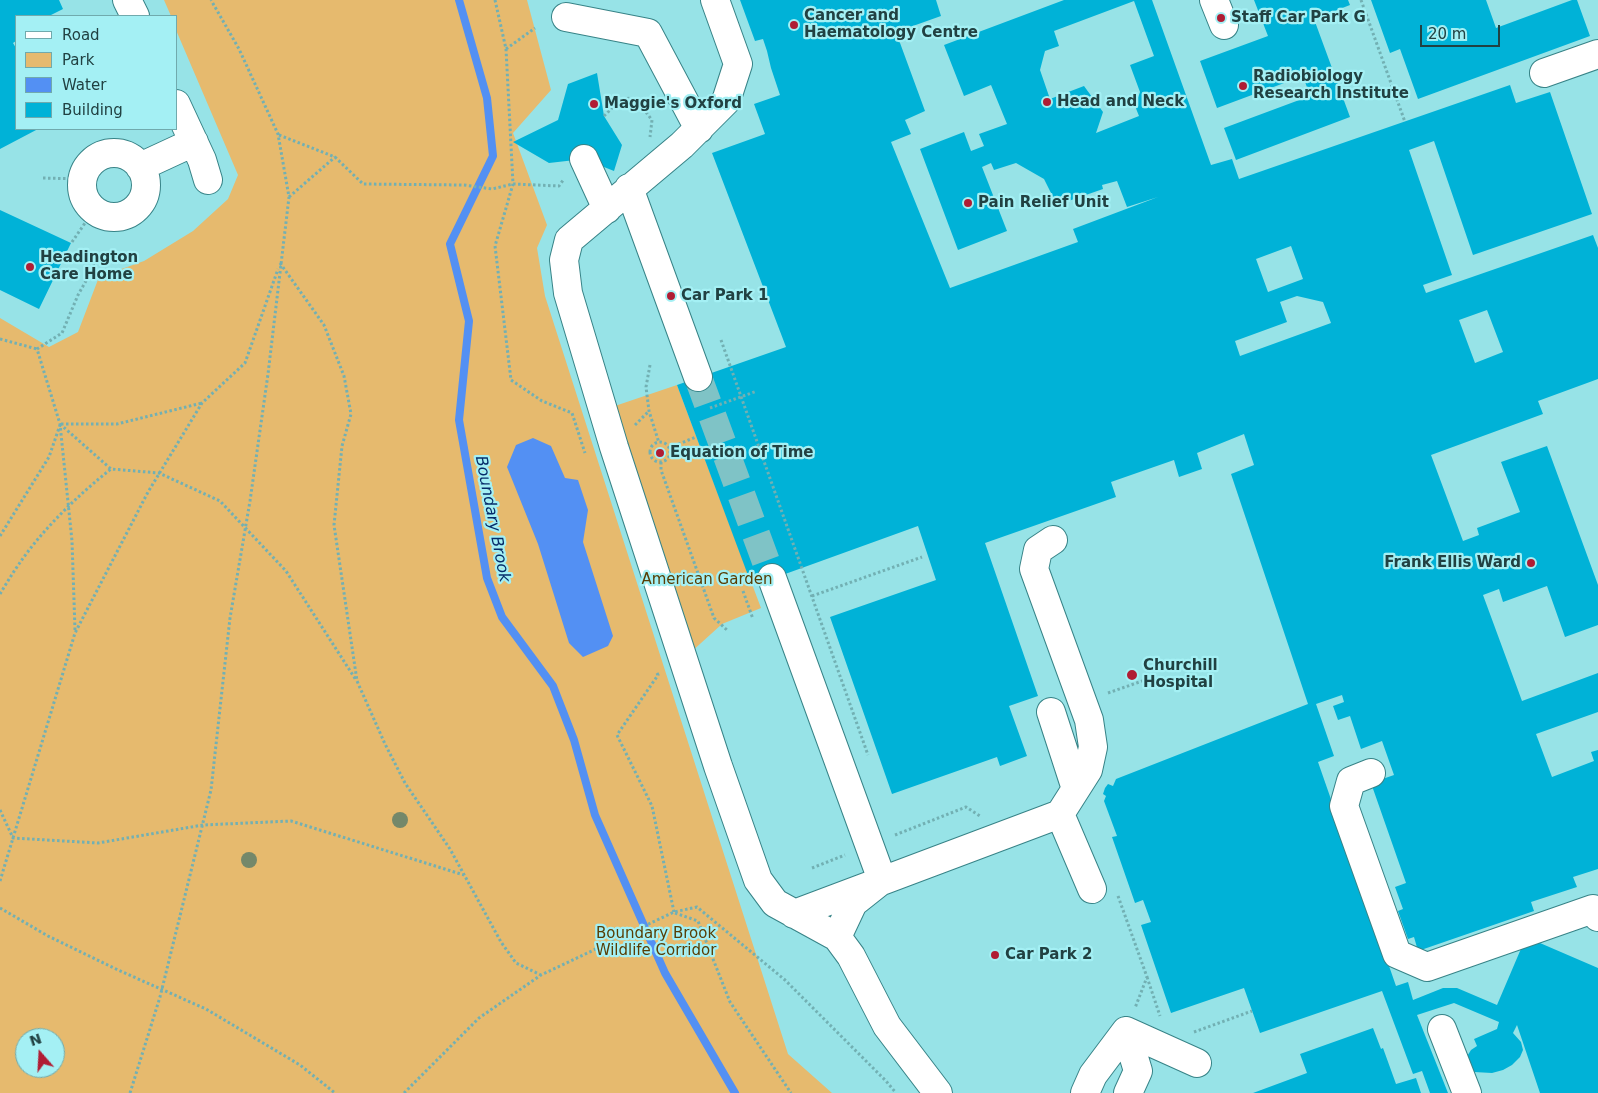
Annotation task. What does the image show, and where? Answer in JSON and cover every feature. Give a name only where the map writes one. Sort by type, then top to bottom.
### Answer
[{"type":"street","points":[[127,0],[134,15]]},
{"type":"street","points":[[714,0],[738,64],[726,101],[682,145],[639,180],[602,198],[569,240],[564,260],[568,293],[614,448],[718,766],[758,880],[775,903],[837,937],[851,956],[887,1026],[938,1093]]},
{"type":"street","points":[[1214,0],[1224,26]]},
{"type":"street","points":[[566,17],[648,33],[698,129]]},
{"type":"street","points":[[1544,72],[1598,54]]},
{"type":"street","points":[[178,108],[202,160],[208,180]]},
{"type":"street","points":[[140,167],[194,142]]},
{"type":"street","points":[[113,152],[124,154],[133,159],[140,167],[145,176],[146,186],[144,196],[135,208],[122,216],[112,217],[102,215],[87,204],[83,196],[82,178],[86,168],[93,160],[113,152]]},
{"type":"street","points":[[576,166],[602,198]]},
{"type":"street","points":[[639,180],[698,377]]},
{"type":"street","points":[[794,914],[1060,814],[1088,770],[1093,747],[1089,720],[1034,569],[1038,550],[1053,540]]},
{"type":"street","points":[[772,578],[882,880]]},
{"type":"street","points":[[1051,712],[1076,789]]},
{"type":"street","points":[[1371,773],[1351,781],[1344,806],[1397,954],[1428,967],[1593,909],[1598,917]]},
{"type":"street","points":[[1060,814],[1104,891]]},
{"type":"street","points":[[837,937],[853,903],[882,880]]},
{"type":"street","points":[[1442,1029],[1467,1093]]},
{"type":"street","points":[[1126,1032],[1198,1062]]},
{"type":"street","points":[[1085,1093],[1093,1075],[1126,1032]]},
{"type":"street","points":[[1126,1032],[1138,1071],[1128,1093]]},
{"type":"path","points":[[130,1093],[162,990],[212,790],[230,618],[246,528],[268,374],[289,197],[278,134],[240,49],[211,0]]},
{"type":"path","points":[[496,0],[506,49],[513,184],[495,246],[511,380],[542,400],[572,413],[587,460]]},
{"type":"path","points":[[1361,0],[1405,122]]},
{"type":"path","points":[[506,49],[535,28]]},
{"type":"path","points":[[604,116],[621,98],[632,98],[639,103],[652,120],[639,180]]},
{"type":"path","points":[[278,134],[335,157],[363,184],[464,185],[492,189],[513,184],[559,186],[576,166]]},
{"type":"path","points":[[289,197],[335,157]]},
{"type":"path","points":[[44,178],[82,178]]},
{"type":"path","points":[[72,242],[94,210]]},
{"type":"path","points":[[0,339],[37,349],[62,333],[78,295],[91,272],[97,254]]},
{"type":"path","points":[[0,882],[75,632],[159,474],[202,403],[245,363],[280,263]]},
{"type":"path","points":[[280,263],[324,325],[344,376],[351,414],[342,446],[334,525],[357,681]]},
{"type":"path","points":[[721,340],[870,761]]},
{"type":"path","points":[[37,349],[60,424],[72,541],[75,632]]},
{"type":"path","points":[[650,365],[646,387],[648,411],[659,443]]},
{"type":"path","points":[[710,408],[757,392]]},
{"type":"path","points":[[60,424],[117,424],[202,403]]},
{"type":"path","points":[[60,424],[110,469],[159,474],[220,501],[286,571],[357,681],[405,783],[450,849],[501,942],[516,964],[541,975]]},
{"type":"path","points":[[0,536],[49,457],[60,424]]},
{"type":"path","points":[[669,448],[696,437]]},
{"type":"path","points":[[659,443],[665,443],[669,448],[670,454],[667,460],[661,462],[655,460],[650,452],[653,446],[659,443]]},
{"type":"path","points":[[661,462],[661,470],[714,618],[728,630]]},
{"type":"path","points":[[0,594],[19,563],[54,521],[110,469]]},
{"type":"path","points":[[812,596],[922,557]]},
{"type":"path","points":[[743,591],[753,619]]},
{"type":"path","points":[[654,665],[658,675],[617,735],[652,806],[674,912]]},
{"type":"path","points":[[1100,696],[1145,680]]},
{"type":"path","points":[[812,868],[966,807],[980,815],[989,840]]},
{"type":"path","points":[[0,810],[13,838]]},
{"type":"path","points":[[13,838],[98,843],[203,825],[291,821],[464,876]]},
{"type":"path","points":[[896,834],[909,870]]},
{"type":"path","points":[[1104,891],[1147,976],[1161,1019]]},
{"type":"path","points":[[404,1093],[478,1018],[541,975],[674,912],[697,907],[786,980],[896,1093]]},
{"type":"path","points":[[0,908],[48,936],[118,970],[206,1009],[300,1065],[335,1093]]},
{"type":"path","points":[[674,912],[698,921],[730,1002],[791,1093]]},
{"type":"path","points":[[1126,1032],[1147,976]]},
{"type":"path","points":[[1193,1032],[1252,1011]]},
{"type":"green space","name":"Boundary Brook Wildlife Corridor","points":[[164,0],[527,0],[551,90],[513,133],[547,225],[537,248],[545,296],[788,1054],[832,1093],[0,1093],[0,318],[49,347],[78,332],[99,277],[144,261],[193,231],[228,199],[238,175],[178,35],[178,15],[171,15]]},
{"type":"green space","name":"American Garden","points":[[677,385],[761,608],[722,624],[690,653],[606,409]]},
{"type":"water","points":[[533,438],[551,446],[565,478],[578,480],[588,510],[583,542],[613,636],[608,646],[583,657],[569,643],[538,544],[507,467],[516,445]]},
{"type":"building","points":[[0,0],[59,0],[63,9],[51,15],[15,15],[15,42],[13,43],[15,46],[15,130],[36,130],[0,149]]},
{"type":"building","points":[[740,0],[936,0],[941,16],[896,32],[925,111],[905,120],[911,134],[891,142],[950,288],[1078,242],[1073,229],[1158,197],[1127,207],[1117,181],[1102,185],[1103,189],[1057,205],[1044,179],[1016,163],[994,170],[991,163],[982,167],[1007,231],[958,250],[920,149],[964,132],[971,151],[984,146],[979,134],[1007,124],[991,85],[964,96],[944,45],[1064,0],[1152,0],[1211,165],[1232,159],[1239,179],[1510,85],[1516,103],[1550,92],[1592,214],[1473,255],[1434,141],[1409,150],[1452,275],[1423,285],[1426,293],[1593,235],[1598,248],[1598,379],[1538,401],[1543,414],[1431,455],[1463,541],[1479,535],[1477,528],[1520,512],[1501,462],[1547,446],[1598,585],[1598,625],[1565,637],[1547,586],[1503,602],[1499,589],[1483,595],[1522,701],[1598,673],[1598,712],[1536,734],[1552,777],[1594,761],[1591,752],[1598,750],[1598,869],[1573,877],[1577,887],[1531,902],[1534,911],[1418,951],[1414,937],[1408,939],[1398,911],[1403,909],[1395,887],[1406,883],[1371,783],[1394,775],[1382,741],[1361,749],[1350,716],[1338,720],[1333,706],[1344,702],[1342,695],[1316,704],[1334,756],[1318,762],[1396,986],[1408,982],[1413,1000],[1443,988],[1457,988],[1497,1005],[1526,937],[1598,968],[1598,1093],[1540,1093],[1517,1025],[1513,1033],[1521,1042],[1523,1050],[1520,1057],[1503,1070],[1492,1073],[1474,1072],[1467,1064],[1466,1058],[1471,1050],[1477,1046],[1474,1039],[1497,1029],[1499,1022],[1454,1003],[1417,1015],[1448,1093],[1430,1093],[1422,1071],[1413,1074],[1382,991],[1260,1033],[1244,988],[1171,1013],[1141,925],[1151,922],[1143,900],[1135,903],[1112,837],[1117,836],[1104,801],[1106,796],[1103,794],[1105,788],[1108,784],[1113,786],[1116,779],[1308,704],[1231,474],[1254,465],[1244,434],[1197,453],[1202,469],[1179,477],[1174,460],[1111,482],[1116,497],[985,543],[1038,696],[1009,706],[1027,756],[1000,766],[997,757],[892,794],[830,617],[936,580],[918,526],[752,586],[677,385],[786,347],[712,153],[765,134],[754,104],[780,95],[763,39],[755,41]],"holes":[[[1134,1],[1154,56],[1130,65],[1140,92],[1135,106],[1139,116],[1096,133],[1103,112],[1084,86],[1050,99],[1040,70],[1045,51],[1059,46],[1054,31]],[[1291,246],[1303,279],[1268,292],[1256,259]],[[1297,296],[1323,302],[1331,323],[1240,356],[1235,341],[1287,322],[1280,302]],[[1487,310],[1503,352],[1475,363],[1459,320]]]},
{"type":"building","name":"Radiobiology Research Institute","points":[[1254,0],[1348,0],[1350,5],[1314,19],[1350,117],[1236,160],[1224,128],[1310,96],[1303,76],[1217,108],[1200,61],[1268,36]]},
{"type":"building","points":[[1371,0],[1486,0],[1496,28],[1572,0],[1577,0],[1590,36],[1418,99],[1400,49],[1390,53]]},
{"type":"building","points":[[597,73],[604,116],[622,145],[614,171],[584,159],[549,163],[513,142],[558,120],[568,84]]},
{"type":"building","name":"Headington Care Home","points":[[0,210],[71,243],[39,309],[0,290]]},
{"type":"building","points":[[1373,1028],[1381,1049],[1383,1048],[1396,1084],[1416,1078],[1421,1093],[1253,1093],[1307,1073],[1300,1054]]},
{"type":"waterway","name":"Boundary Brook","points":[[459,0],[487,98],[493,156],[450,244],[469,321],[459,420],[487,578],[502,617],[553,686],[574,740],[595,815],[665,973],[735,1093]]},
{"type":"tunnel","points":[[698,377],[772,578]]},
{"type":"place","name":"Staff Car Park G","points":[[1221,18]]},
{"type":"place","name":"Cancer and Haematology Centre","points":[[794,25]]},
{"type":"place","name":"Radiobiology Research Institute","points":[[1243,86]]},
{"type":"place","name":"Head and Neck","points":[[1047,102]]},
{"type":"place","name":"Maggie's Oxford","points":[[594,104]]},
{"type":"place","name":"Pain Relief Unit","points":[[968,203]]},
{"type":"place","name":"Headington Care Home","points":[[30,267]]},
{"type":"place","name":"Car Park 1","points":[[671,296]]},
{"type":"place","name":"Equation of Time","points":[[660,453]]},
{"type":"place","name":"Frank Ellis Ward","points":[[1531,563]]},
{"type":"place","name":"Churchill Hospital","points":[[1132,675]]},
{"type":"place","name":"Car Park 2","points":[[995,955]]}]
